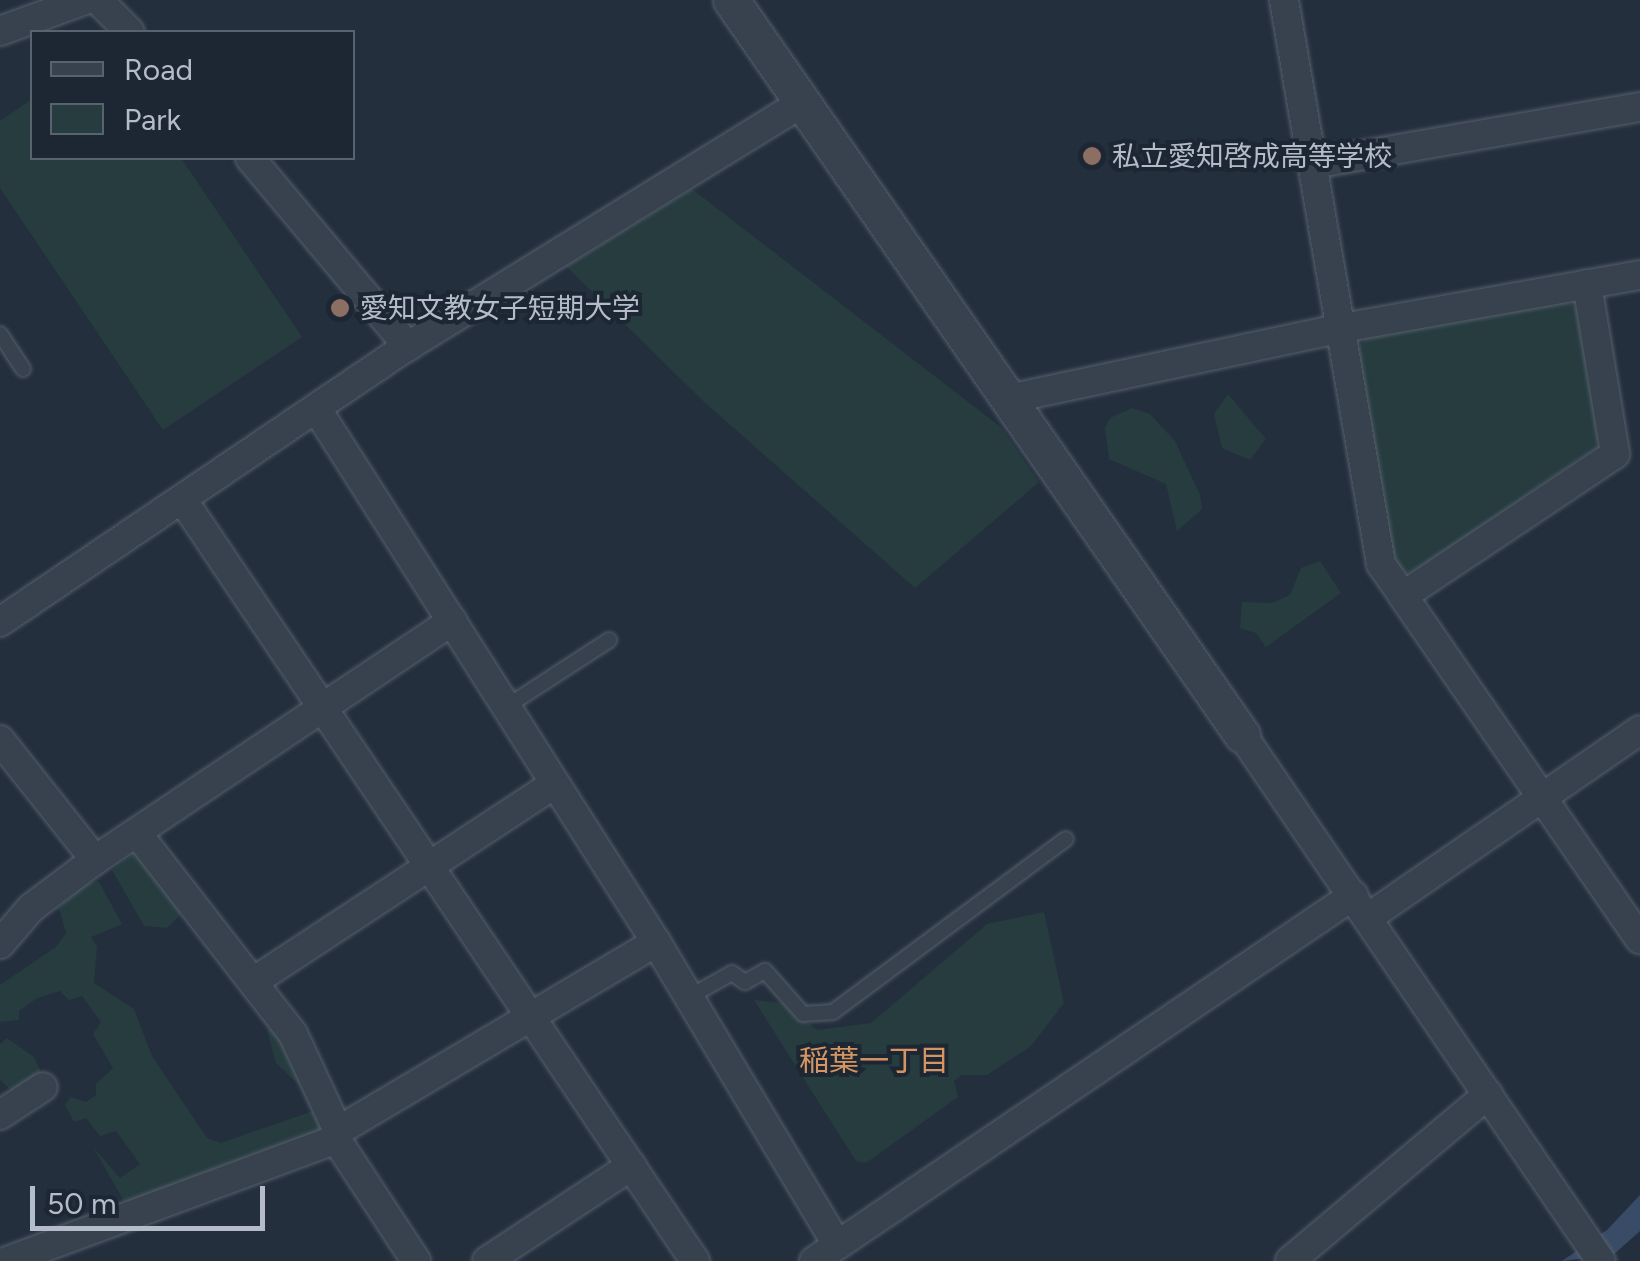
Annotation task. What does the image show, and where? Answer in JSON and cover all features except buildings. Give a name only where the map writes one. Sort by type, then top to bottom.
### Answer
[{"type":"street","points":[[0,31],[85,0]]},
{"type":"street","points":[[98,0],[128,30]]},
{"type":"street","points":[[731,0],[1362,906],[1601,1261]]},
{"type":"street","points":[[1284,0],[1381,564],[1640,939]]},
{"type":"street","points":[[0,622],[408,346],[802,103]]},
{"type":"street","points":[[1313,164],[1640,107]]},
{"type":"street","points":[[252,160],[408,346]]},
{"type":"street","points":[[1008,399],[1342,328],[1640,275]]},
{"type":"street","points":[[1403,596],[1615,454],[1587,284]]},
{"type":"street","points":[[316,408],[656,942],[825,1253],[1362,906],[1542,798],[1640,730]]},
{"type":"street","points":[[182,499],[696,1261]]},
{"type":"street","points":[[0,944],[31,908],[96,860],[452,621]]},
{"type":"street","points":[[0,740],[96,860]]},
{"type":"street","points":[[253,982],[555,784]]},
{"type":"street","points":[[137,832],[293,1034],[337,1135],[416,1261]]},
{"type":"street","points":[[7,1261],[337,1135],[656,942]]},
{"type":"street","points":[[0,1115],[43,1086]]},
{"type":"street","points":[[1290,1261],[1488,1094]]},
{"type":"street","points":[[487,1261],[631,1166]]},
{"type":"lane","points":[[0,334],[23,369]]},
{"type":"lane","points":[[506,708],[609,640]]},
{"type":"lane","points":[[689,997],[732,974],[745,982],[765,971],[803,1014],[833,1012],[1066,839]]},
{"type":"green space","points":[[30,100],[30,160],[182,160],[302,337],[163,430],[0,188],[0,121]]},
{"type":"green space","points":[[692,189],[1002,428],[1039,482],[915,588],[702,400],[566,266]]},
{"type":"green space","points":[[1567,302],[1579,310],[1599,436],[1595,448],[1412,573],[1401,570],[1394,560],[1357,349],[1367,336]]},
{"type":"green space","points":[[1228,394],[1266,439],[1250,460],[1222,448],[1214,414]]},
{"type":"green space","points":[[1132,408],[1150,414],[1175,441],[1200,495],[1202,509],[1177,531],[1166,484],[1109,459],[1105,428],[1110,418]]},
{"type":"green space","points":[[1320,561],[1341,593],[1266,647],[1256,633],[1240,628],[1242,602],[1272,603],[1290,595],[1301,568]]},
{"type":"green space","points":[[136,853],[183,912],[167,928],[144,926],[112,870]]},
{"type":"green space","points":[[99,882],[122,924],[91,937],[97,947],[94,983],[134,1009],[152,1056],[207,1138],[221,1143],[313,1111],[302,1088],[276,1063],[267,1030],[274,1027],[324,1121],[318,1138],[125,1203],[93,1147],[120,1178],[140,1164],[116,1131],[100,1136],[86,1118],[74,1122],[65,1105],[70,1097],[86,1102],[96,1095],[96,1084],[113,1068],[93,1034],[101,1022],[82,996],[69,1000],[60,991],[37,998],[19,1011],[19,1020],[0,1022],[0,985],[56,947],[66,933],[59,908],[83,883]]},
{"type":"green space","points":[[1044,912],[1064,1003],[1031,1046],[987,1075],[962,1075],[954,1081],[958,1097],[866,1163],[856,1161],[754,1000],[784,1003],[817,1030],[871,1023],[987,924]]},
{"type":"green space","points":[[7,1038],[34,1057],[42,1074],[14,1093],[0,1080],[0,1044]]},
{"type":"water","points":[[1640,1195],[1640,1231],[1613,1255],[1562,1261],[1607,1230]]},
{"type":"place","name":"私立愛知啓成高等学校","points":[[1092,156]]},
{"type":"place","name":"愛知文教女子短期大学","points":[[340,308]]},
{"type":"district","name":"稲葉一丁目","points":[[874,1061]]}]
